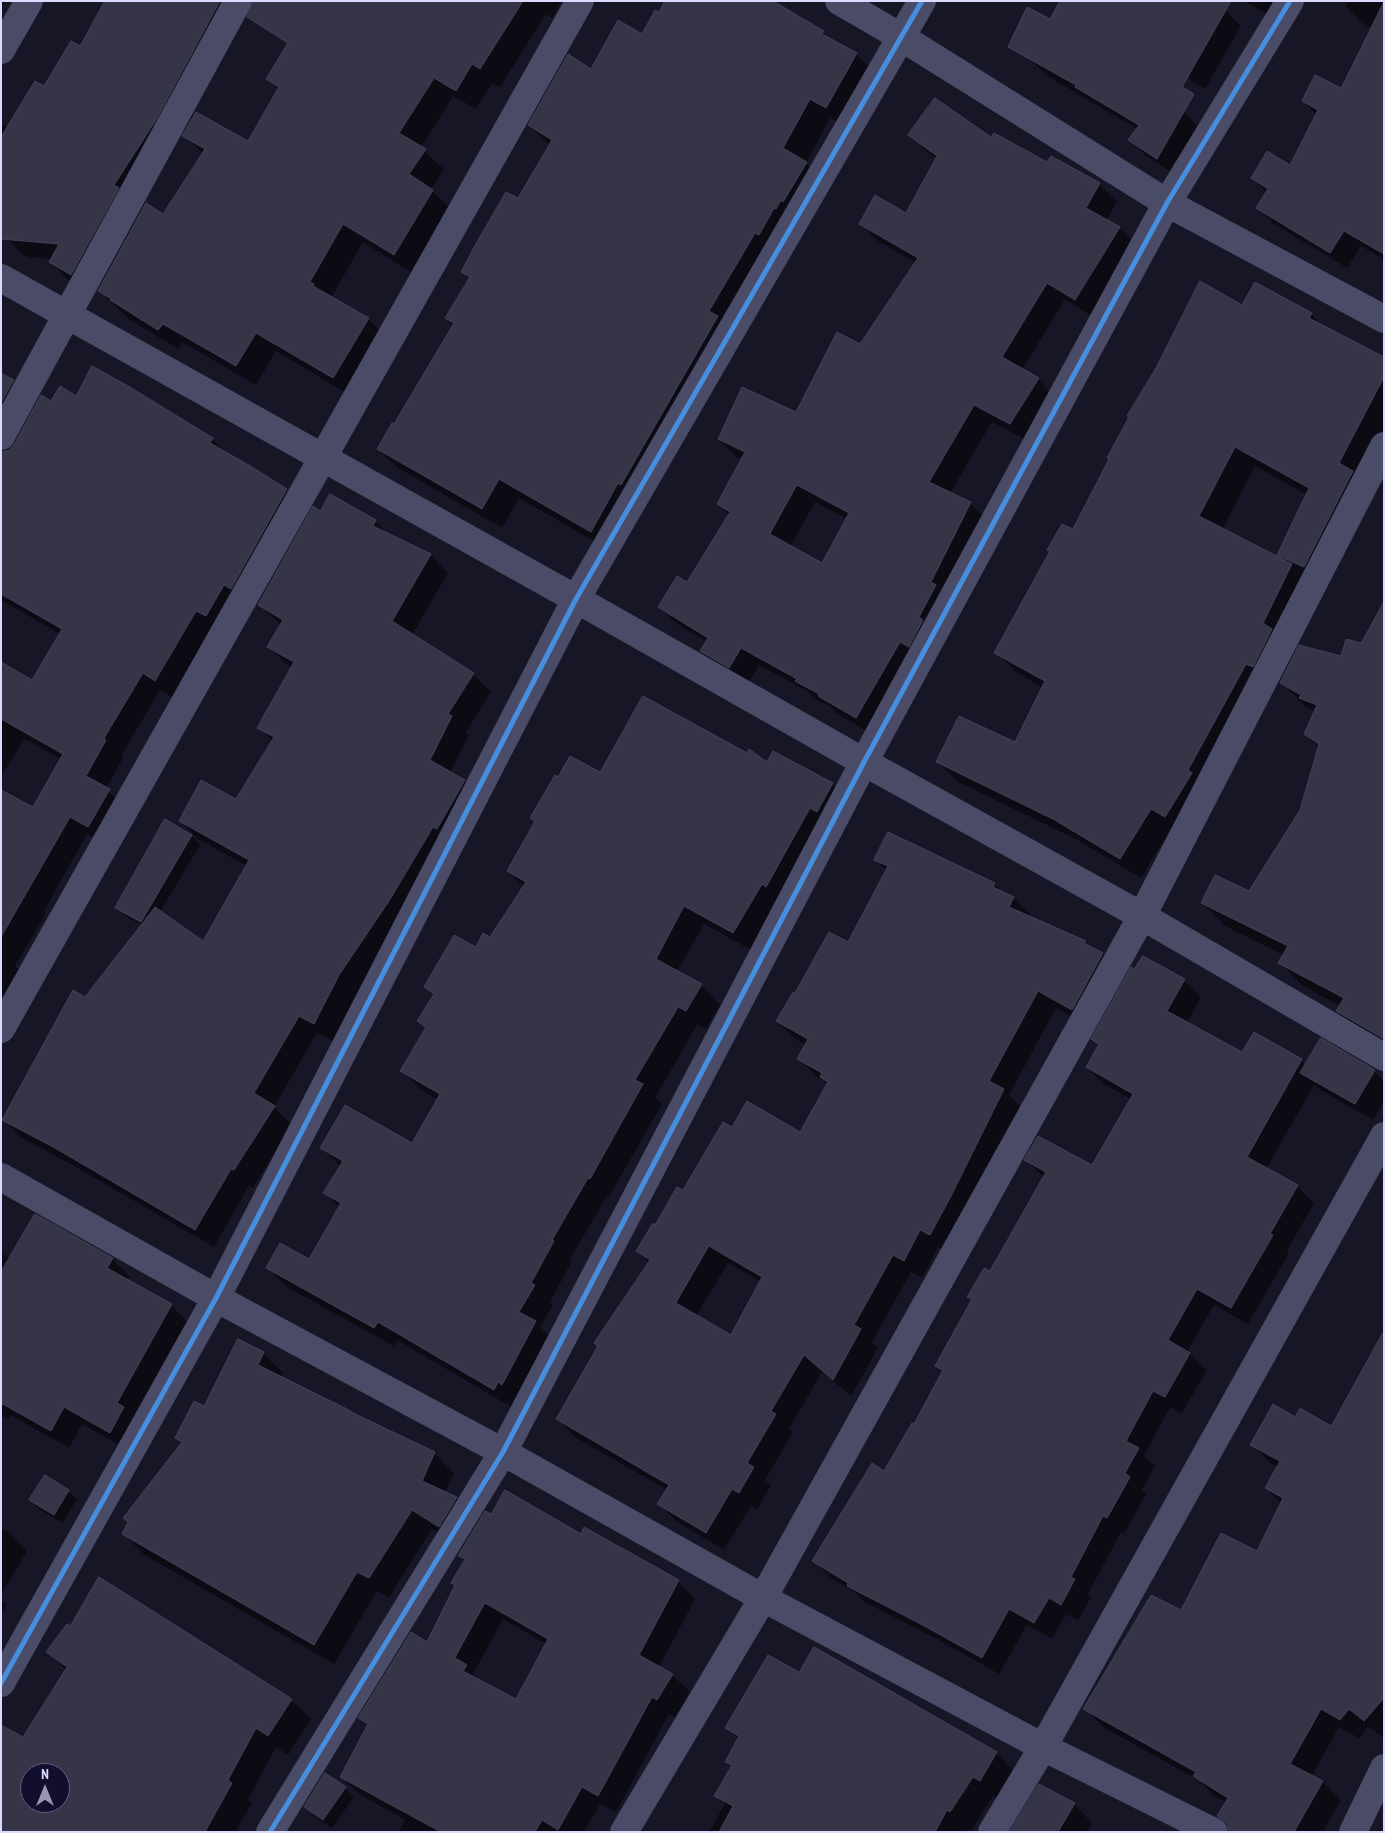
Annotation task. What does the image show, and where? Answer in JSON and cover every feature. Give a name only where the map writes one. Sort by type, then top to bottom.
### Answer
[{"type":"street","points":[[1,50],[29,1]]},
{"type":"street","points":[[1,436],[238,1]]},
{"type":"street","points":[[1,1029],[580,1]]},
{"type":"street","points":[[839,1],[901,36],[1167,203],[1384,319]]},
{"type":"street","points":[[1,1683],[216,1298],[576,599],[922,1]]},
{"type":"street","points":[[270,1832],[503,1452],[864,762],[1167,203],[1290,1]]},
{"type":"street","points":[[1,278],[1142,916],[1384,1057]]},
{"type":"street","points":[[624,1832],[763,1598],[1142,916],[1384,446]]},
{"type":"street","points":[[992,1832],[1384,1136]]},
{"type":"street","points":[[1,1177],[216,1298],[503,1452],[763,1598],[1042,1746],[1214,1832]]},
{"type":"street","points":[[1353,1832],[1384,1768]]},
{"type":"building","points":[[105,1],[220,1],[156,120],[114,185],[119,188],[71,275],[49,262],[59,244],[1,239],[1,137],[35,81],[44,86],[71,41],[80,46]]},
{"type":"building","points":[[254,1],[523,1],[480,69],[472,64],[456,91],[434,78],[399,133],[426,149],[409,174],[433,190],[394,255],[343,224],[310,282],[314,284],[313,286],[369,318],[333,378],[256,333],[236,366],[163,324],[158,330],[98,291],[146,203],[163,214],[205,149],[182,136],[196,112],[248,141],[279,87],[266,79],[288,43],[247,17]]},
{"type":"building","points":[[665,1],[773,1],[824,31],[822,34],[857,53],[826,108],[810,99],[783,148],[807,162],[783,202],[781,200],[776,209],[774,208],[759,235],[755,233],[709,311],[718,316],[621,485],[618,483],[591,532],[499,479],[482,509],[377,449],[454,323],[445,318],[470,277],[461,272],[477,242],[506,192],[518,198],[552,140],[528,125],[568,54],[591,69],[618,20],[642,34],[655,10],[659,12]]},
{"type":"building","points":[[1060,1],[1231,1],[1182,87],[1194,94],[1157,159],[1128,140],[1139,125],[1075,87],[1076,85],[1008,47],[1027,7],[1050,19]]},
{"type":"building","points":[[1384,2],[1384,254],[1344,231],[1330,253],[1256,208],[1268,189],[1251,178],[1267,151],[1290,165],[1318,110],[1302,101],[1315,75],[1341,88]]},
{"type":"building","points":[[935,98],[991,137],[994,133],[1047,162],[1051,156],[1100,183],[1086,208],[1120,227],[1075,300],[1047,283],[1002,357],[1039,378],[1010,424],[974,405],[929,482],[971,502],[931,582],[936,585],[919,617],[923,620],[909,647],[900,642],[856,718],[795,681],[797,679],[741,648],[729,668],[700,651],[708,638],[658,607],[677,576],[687,582],[730,512],[717,504],[745,452],[718,439],[742,387],[796,412],[837,332],[860,344],[918,258],[859,224],[875,195],[906,213],[937,156],[908,135]],"holes":[[[797,485],[849,513],[822,563],[770,534]]]},
{"type":"building","points":[[1200,281],[1242,305],[1255,282],[1312,313],[1309,318],[1384,357],[1384,377],[1339,463],[1353,471],[1304,567],[1277,555],[1309,488],[1235,447],[1199,516],[1292,564],[1263,623],[1272,629],[1253,667],[1246,664],[1188,770],[1192,773],[1165,817],[1151,809],[1120,859],[1053,819],[936,762],[959,716],[1015,742],[1045,681],[994,653],[1050,551],[1047,550],[1062,524],[1073,529],[1109,459],[1107,458],[1129,417],[1127,416],[1156,368]]},
{"type":"building","points":[[92,366],[213,438],[210,443],[287,489],[231,589],[224,585],[206,616],[196,611],[155,681],[143,673],[104,738],[106,740],[86,776],[110,789],[88,827],[70,817],[1,937],[1,790],[33,807],[63,754],[1,719],[1,662],[32,680],[62,629],[1,594],[1,452],[9,450],[15,443],[41,395],[51,401],[60,386],[76,396]]},
{"type":"building","points":[[1,373],[14,380],[1,403]]},
{"type":"building","points":[[330,494],[376,520],[373,526],[431,554],[392,621],[474,673],[448,714],[452,716],[430,760],[465,780],[437,829],[433,827],[389,901],[339,975],[314,1024],[299,1016],[254,1093],[275,1106],[234,1170],[231,1169],[195,1230],[55,1148],[2,1120],[73,990],[85,997],[155,907],[203,941],[249,860],[179,821],[201,780],[236,799],[274,737],[257,728],[294,662],[267,647],[283,620],[258,605],[313,506],[320,511]]},
{"type":"building","points":[[1384,602],[1384,1039],[1336,1011],[1344,998],[1278,963],[1288,946],[1201,903],[1215,875],[1249,891],[1300,810],[1319,744],[1304,734],[1317,705],[1299,698],[1301,695],[1280,683],[1299,645],[1341,656],[1346,639],[1361,643]]},
{"type":"building","points":[[643,696],[747,753],[749,749],[767,762],[773,751],[833,783],[817,812],[810,808],[766,887],[762,884],[733,933],[684,906],[656,959],[702,984],[686,1011],[678,1007],[635,1080],[643,1084],[590,1179],[588,1178],[552,1240],[554,1241],[531,1283],[535,1285],[519,1312],[536,1321],[502,1385],[498,1382],[494,1390],[378,1322],[374,1328],[266,1268],[280,1243],[309,1259],[341,1203],[323,1193],[343,1161],[320,1148],[345,1105],[412,1143],[440,1094],[400,1071],[426,1027],[417,1021],[434,994],[424,987],[454,935],[476,947],[483,933],[490,937],[526,882],[507,871],[535,821],[530,818],[555,775],[558,777],[570,756],[600,772]]},
{"type":"building","points":[[165,819],[192,835],[141,922],[115,908]]},
{"type":"building","points":[[888,832],[995,883],[993,887],[1014,897],[1009,907],[1086,941],[1084,943],[1103,953],[1072,1010],[1038,991],[989,1081],[1004,1089],[930,1235],[920,1230],[904,1261],[893,1255],[854,1325],[861,1329],[833,1380],[804,1355],[771,1411],[776,1414],[747,1463],[754,1467],[739,1493],[732,1489],[706,1533],[657,1504],[669,1485],[556,1419],[598,1346],[594,1343],[650,1260],[636,1251],[653,1223],[655,1225],[677,1187],[683,1190],[723,1122],[732,1127],[747,1101],[800,1132],[828,1082],[820,1077],[822,1073],[797,1059],[808,1039],[776,1021],[793,992],[795,993],[829,932],[848,942],[888,866],[874,860]],"holes":[[[709,1246],[762,1277],[731,1335],[676,1303]]]},
{"type":"building","points":[[1143,956],[1185,979],[1167,1011],[1242,1052],[1254,1032],[1302,1059],[1247,1157],[1298,1185],[1270,1234],[1273,1235],[1231,1308],[1197,1289],[1168,1340],[1190,1353],[1165,1397],[1153,1391],[1126,1441],[1139,1448],[1125,1473],[1130,1477],[1107,1518],[1103,1516],[1071,1577],[1075,1579],[1061,1605],[1049,1598],[1034,1623],[1009,1609],[982,1658],[847,1586],[848,1583],[812,1561],[872,1463],[884,1471],[912,1423],[914,1424],[943,1370],[935,1366],[972,1299],[967,1297],[984,1268],[990,1271],[1046,1172],[1024,1160],[1038,1136],[1092,1165],[1133,1094],[1086,1067],[1099,1044],[1091,1039],[1131,967],[1134,969]]},
{"type":"building","points":[[1321,1038],[1375,1070],[1355,1104],[1300,1073]]},
{"type":"building","points":[[35,1214],[113,1258],[107,1268],[172,1304],[117,1403],[124,1407],[110,1433],[64,1407],[51,1431],[1,1403],[1,1272]]},
{"type":"building","points":[[1384,1331],[1384,1698],[1364,1721],[1349,1709],[1340,1720],[1321,1709],[1290,1764],[1323,1781],[1294,1832],[1230,1832],[1227,1823],[1217,1816],[1228,1798],[1193,1776],[1196,1772],[1083,1709],[1151,1595],[1181,1610],[1221,1533],[1257,1551],[1283,1498],[1265,1488],[1280,1461],[1250,1445],[1273,1404],[1295,1417],[1300,1408],[1331,1426]]},
{"type":"building","points":[[238,1339],[264,1352],[258,1365],[435,1452],[422,1481],[457,1497],[439,1527],[412,1510],[369,1578],[357,1572],[314,1645],[122,1534],[128,1522],[123,1518],[182,1442],[175,1438],[194,1401],[204,1406]]},
{"type":"building","points":[[45,1475],[69,1490],[54,1515],[29,1500]]},
{"type":"building","points":[[505,1490],[581,1534],[584,1527],[679,1580],[639,1655],[673,1674],[657,1700],[652,1697],[598,1796],[582,1787],[558,1830],[542,1820],[535,1832],[441,1832],[340,1777],[368,1724],[358,1718],[411,1632],[427,1642],[455,1585],[451,1583],[465,1559],[458,1556],[485,1511],[491,1514]],"holes":[[[485,1603],[548,1639],[516,1699],[463,1671],[467,1665],[455,1658]]]},
{"type":"building","points":[[99,1577],[292,1699],[268,1736],[256,1728],[228,1780],[232,1783],[205,1832],[1,1832],[1,1725],[23,1737],[67,1667],[46,1652],[67,1624],[70,1626]]},
{"type":"building","points":[[814,1647],[997,1752],[980,1781],[973,1777],[950,1812],[947,1810],[935,1832],[719,1832],[733,1806],[714,1796],[732,1765],[725,1762],[739,1736],[725,1728],[768,1655],[799,1672]]},
{"type":"building","points":[[325,1773],[346,1787],[323,1820],[304,1807]]},
{"type":"building","points":[[1039,1784],[1075,1803],[1058,1832],[1010,1832]]},
{"type":"cycle path","points":[[1,1683],[216,1298],[576,599],[922,1]]},
{"type":"cycle path","points":[[270,1832],[503,1452],[864,762],[1167,203],[1290,1]]}]
